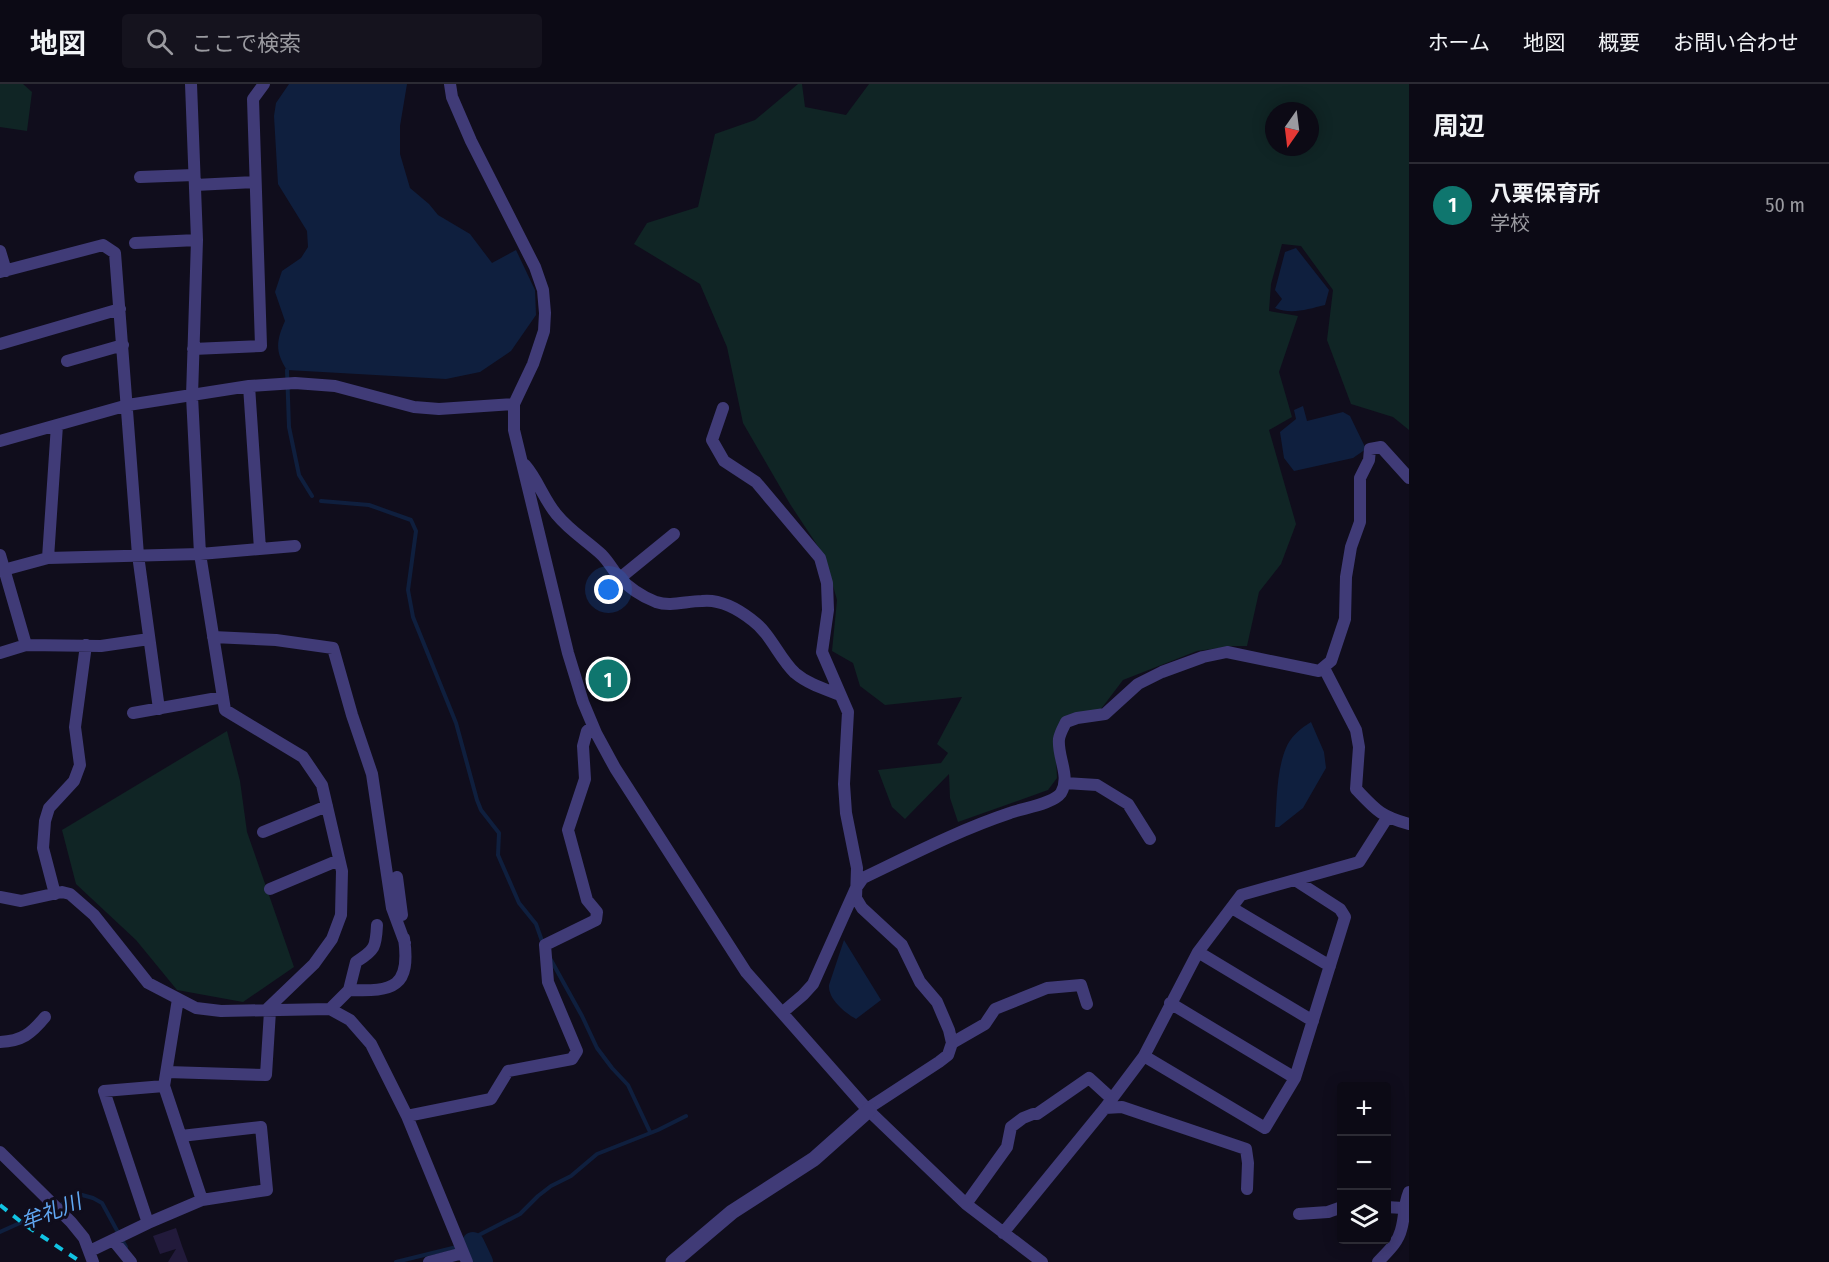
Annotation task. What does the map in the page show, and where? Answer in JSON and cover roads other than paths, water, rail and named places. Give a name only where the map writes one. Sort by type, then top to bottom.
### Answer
[{"type":"street","points":[[167,1072],[266,1075],[268,1011],[314,964],[332,939],[341,915],[342,871],[322,785],[303,757],[225,710],[200,554],[192,396],[197,240],[191,84]]},
{"type":"street","points":[[193,349],[261,346],[253,99],[264,84]]},
{"type":"street","points":[[450,84],[452,97],[471,141],[535,267],[543,290],[544,331],[533,364],[514,404],[514,429],[568,653],[593,726],[615,768],[746,972],[868,1110],[966,1204],[1042,1262]]},
{"type":"street","points":[[140,177],[255,182]]},
{"type":"street","points":[[135,243],[197,240]]},
{"type":"street","points":[[0,251],[3,272],[103,245],[115,253],[138,555],[159,709]]},
{"type":"street","points":[[0,344],[120,309]]},
{"type":"street","points":[[67,361],[123,345]]},
{"type":"street","points":[[0,441],[128,405],[249,386],[295,383],[335,386],[414,407],[439,409],[514,404]]},
{"type":"street","points":[[249,386],[260,549]]},
{"type":"street","points":[[673,1262],[732,1212],[814,1159],[868,1110],[948,1055],[952,1042],[937,1002],[921,982],[902,945],[862,908],[856,898],[857,868],[846,813],[844,784],[848,712],[822,652],[828,610],[827,583],[820,558],[756,482],[724,461],[712,440],[723,408]]},
{"type":"street","points":[[48,558],[57,425]]},
{"type":"street","points":[[783,1012],[813,984],[856,888],[863,878],[958,833],[1049,801],[1059,795],[1065,783],[1059,740],[1066,722],[1105,714],[1138,684],[1162,672],[1203,657],[1227,652],[1319,671],[1324,668],[1331,661],[1345,619],[1346,577],[1351,547],[1360,522],[1360,478],[1369,460],[1370,449],[1381,447],[1409,478]]},
{"type":"street","points":[[522,461],[533,474],[544,497],[557,516],[575,534],[603,555],[620,578],[633,590],[657,602],[673,604],[704,600],[725,604],[753,620],[774,642],[794,671],[806,681],[840,695]]},
{"type":"street","points":[[620,578],[674,534]]},
{"type":"street","points":[[2,571],[48,558],[200,554],[295,546]]},
{"type":"street","points":[[0,555],[2,571],[26,645]]},
{"type":"street","points":[[213,637],[276,640],[333,648],[372,774],[392,908],[405,943]]},
{"type":"street","points":[[0,653],[26,645],[101,645],[149,639]]},
{"type":"street","points":[[55,894],[43,848],[45,821],[49,808],[74,781],[80,765],[75,727],[86,645]]},
{"type":"street","points":[[1324,668],[1356,730],[1359,747],[1356,789],[1387,818],[1409,824]]},
{"type":"street","points":[[133,713],[223,697]]},
{"type":"street","points":[[407,1116],[491,1099],[508,1071],[572,1059],[577,1051],[548,982],[545,945],[596,920],[597,912],[588,900],[568,830],[585,780],[583,746],[586,731],[593,726]]},
{"type":"street","points":[[1065,783],[1097,785],[1128,804],[1150,839]]},
{"type":"street","points":[[263,832],[327,806]]},
{"type":"street","points":[[1003,1233],[1144,1056],[1198,952],[1241,895],[1359,862],[1387,818]]},
{"type":"street","points":[[270,889],[339,860]]},
{"type":"street","points":[[349,990],[367,991],[390,987],[402,978],[406,966],[405,943],[397,877]]},
{"type":"street","points":[[1144,1056],[1265,1128],[1295,1078],[1345,917],[1340,909],[1295,880]]},
{"type":"street","points":[[0,897],[21,901],[62,892],[70,894],[94,915],[148,983],[196,1008],[221,1011],[330,1009],[350,1020],[371,1044],[407,1116],[465,1257],[429,1262]]},
{"type":"street","points":[[1232,908],[1330,966]]},
{"type":"street","points":[[330,1009],[349,990],[356,962],[368,954],[376,944],[377,925]]},
{"type":"street","points":[[1198,952],[1313,1021]]},
{"type":"street","points":[[952,1042],[985,1024],[995,1010],[1047,988],[1081,986],[1087,1004]]},
{"type":"street","points":[[178,999],[164,1086],[202,1200]]},
{"type":"street","points":[[1170,1003],[1295,1078]]},
{"type":"street","points":[[0,1042],[17,1040],[31,1033],[45,1017]]},
{"type":"street","points":[[966,1204],[1007,1147],[1011,1127],[1023,1118],[1037,1114],[1089,1078],[1108,1103],[1246,1149],[1247,1189]]},
{"type":"street","points":[[148,1223],[104,1091],[164,1086]]},
{"type":"street","points":[[0,1152],[84,1238],[91,1257],[118,1237],[202,1200],[267,1190],[261,1127],[181,1136]]},
{"type":"street","points":[[1378,1262],[1395,1243],[1401,1231],[1409,1192]]},
{"type":"street","points":[[1299,1214],[1337,1209]]},
{"type":"street","points":[[1391,1210],[1405,1218]]},
{"type":"street","points":[[118,1237],[131,1262]]},
{"type":"water","points":[[289,84],[407,84],[400,126],[400,154],[410,188],[438,215],[470,234],[492,263],[516,250],[535,290],[536,315],[511,351],[480,372],[446,379],[287,370],[280,358],[278,346],[285,321],[275,292],[282,271],[301,258],[308,247],[307,231],[278,184],[274,116],[276,103]]},
{"type":"water","points":[[1296,248],[1329,290],[1325,305],[1294,311],[1275,308],[1282,299],[1275,290],[1285,252]]},
{"type":"water","points":[[1303,406],[1307,421],[1343,412],[1350,416],[1366,449],[1353,458],[1294,471],[1284,458],[1280,432],[1296,419],[1294,410]]},
{"type":"water","points":[[1311,722],[1324,752],[1326,768],[1303,808],[1279,827],[1275,827],[1280,767],[1283,757],[1293,737]]},
{"type":"water","points":[[844,940],[881,1000],[856,1019],[838,1005],[829,990]]},
{"type":"waterway","points":[[287,370],[289,427],[299,475],[312,496]]},
{"type":"waterway","points":[[321,501],[369,505],[411,520],[416,531],[408,590],[413,617],[456,723],[477,800],[481,810],[499,833],[498,855],[519,903],[536,924],[542,941]]},
{"type":"waterway","points":[[551,960],[597,1048],[628,1085],[650,1132]]},
{"type":"waterway","points":[[396,1262],[473,1243],[475,1237],[520,1214],[538,1196],[551,1186],[571,1176],[597,1154],[658,1130],[686,1116]]},
{"type":"waterway","name":"牟礼川","points":[[0,1232],[82,1195],[102,1203],[126,1247]]},
{"type":"waterway","name":"牟礼川","points":[[473,1243],[482,1262]]},
{"type":"railway","points":[[0,1205],[25,1225],[81,1262]]},
{"type":"place","name":"八栗保育所","points":[[608,679]]}]
